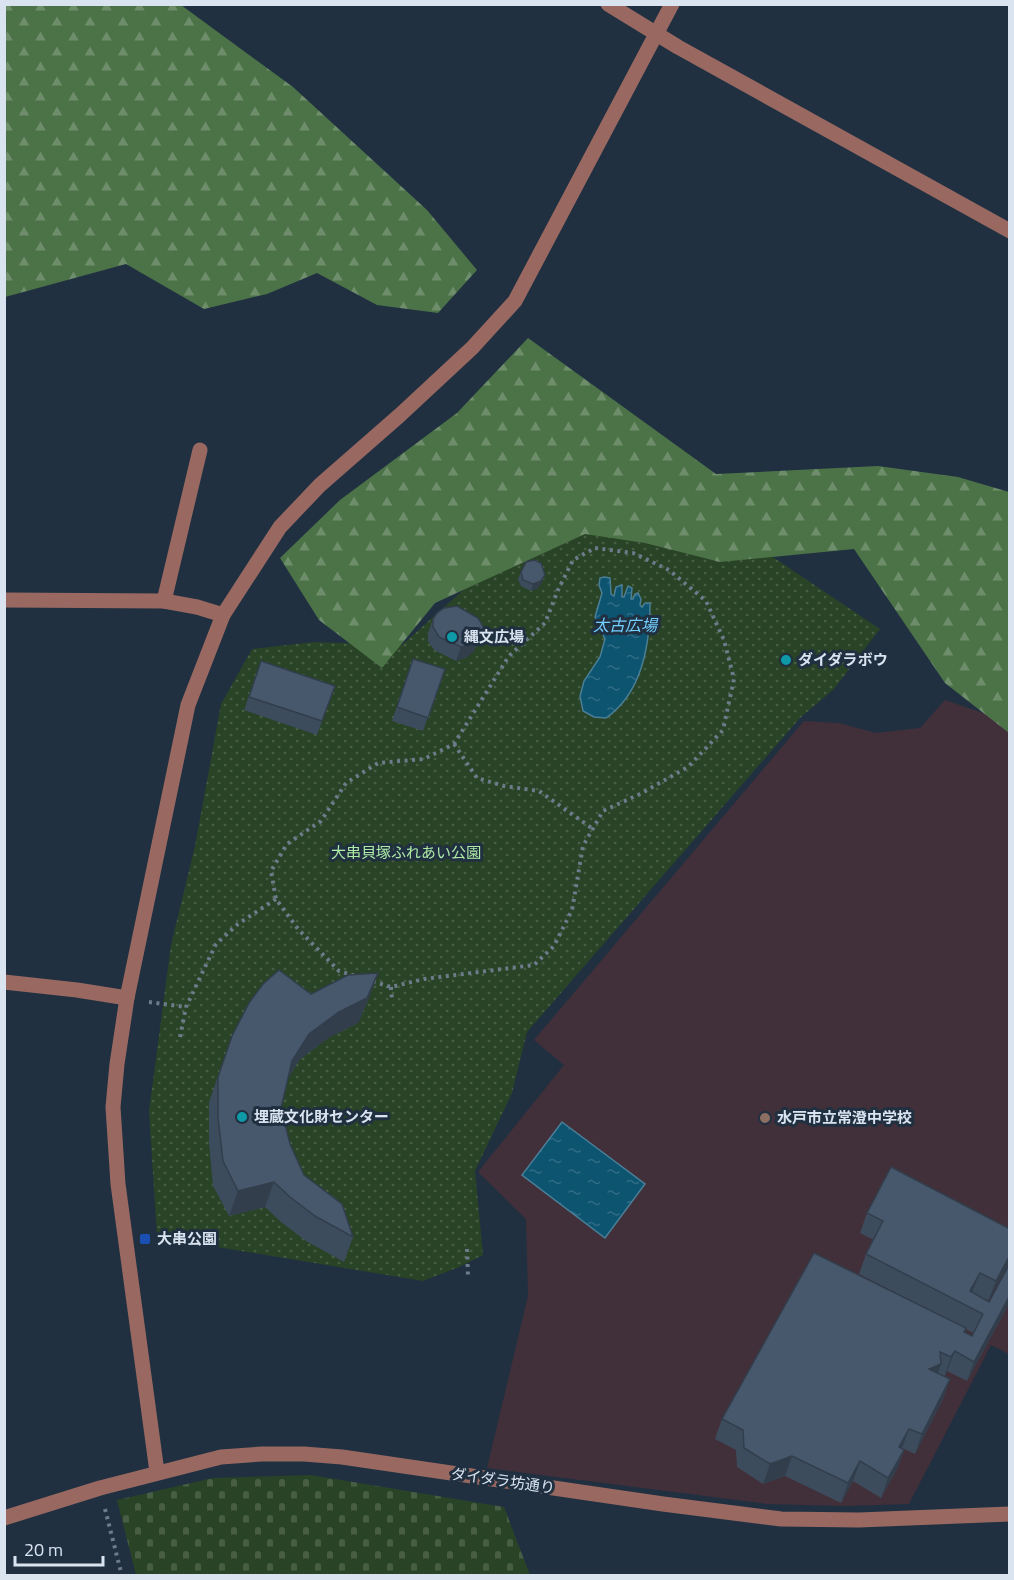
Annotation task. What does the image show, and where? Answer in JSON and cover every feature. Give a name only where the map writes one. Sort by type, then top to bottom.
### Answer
[{"type":"street","points":[[608,4],[657,34],[1010,231]]},
{"type":"street","points":[[157,1472],[117,1184],[113,1107],[117,1064],[128,998],[188,705],[223,615],[280,527],[320,485],[472,348],[514,301],[672,4]]},
{"type":"street","points":[[164,601],[200,450]]},
{"type":"street","points":[[4,600],[164,601],[223,615]]},
{"type":"street","points":[[4,982],[128,998]]},
{"type":"street","name":"ダイダラ坊通り","points":[[4,1518],[157,1472],[221,1457],[262,1454],[342,1457],[781,1519],[859,1520],[1010,1514]]},
{"type":"path","points":[[595,548],[633,552],[669,570],[706,601],[724,640],[734,680],[723,730],[688,767],[603,811],[593,829],[583,846],[572,910],[554,946],[534,965],[424,979],[391,987],[339,971],[298,929],[276,899],[271,871],[287,844],[321,821],[346,783],[378,763],[424,759],[454,744],[508,656],[545,623],[573,560],[595,548]]},
{"type":"path","points":[[454,744],[477,778],[504,786],[539,791],[593,829]]},
{"type":"path","points":[[180,1037],[186,1007],[216,944],[238,924],[276,899]]},
{"type":"path","points":[[391,987],[392,1000]]},
{"type":"path","points":[[128,998],[186,1007]]},
{"type":"path","points":[[467,1250],[468,1275]]},
{"type":"path","points":[[100,1488],[122,1575]]},
{"type":"shaded area","name":"水戸市立常澄中学校","points":[[945,700],[992,716],[1009,731],[1009,1354],[991,1345],[909,1504],[844,1506],[767,1504],[487,1468],[528,1296],[526,1219],[478,1172],[564,1065],[534,1040],[804,721],[839,723],[876,733],[920,728]]},
{"type":"green space","points":[[5,4],[181,5],[293,87],[427,210],[477,270],[438,313],[377,305],[317,273],[267,294],[204,309],[126,264],[5,297]]},
{"type":"green space","points":[[528,338],[716,474],[878,466],[958,477],[1009,492],[1009,733],[945,683],[854,549],[720,562],[645,543],[585,534],[435,603],[382,668],[319,620],[280,558],[340,500],[457,413]]},
{"type":"green space","name":"大串貝塚ふれあい公園","points":[[633,463],[880,629],[834,689],[800,718],[527,1032],[512,1093],[475,1171],[483,1255],[423,1281],[157,1237],[149,1111],[171,945],[195,846],[221,704],[252,649],[314,642],[402,645],[501,556]]},
{"type":"green space","points":[[311,1475],[504,1507],[530,1575],[136,1575],[117,1500],[213,1478]]},
{"type":"water","name":"太古広場","points":[[600,578],[610,578],[611,594],[614,596],[616,587],[622,585],[622,597],[624,597],[628,586],[632,588],[631,599],[638,593],[642,607],[645,603],[650,603],[646,651],[642,667],[628,695],[606,718],[594,717],[583,711],[580,696],[584,681],[600,657],[605,639],[595,617],[602,593],[599,585]]},
{"type":"water","points":[[562,1122],[645,1184],[605,1238],[522,1175]]},
{"type":"building","points":[[534,560],[541,563],[545,575],[541,581],[533,584],[523,580],[521,572],[526,562]]},
{"type":"building","points":[[457,606],[478,618],[484,628],[479,638],[472,644],[461,647],[439,637],[433,627],[433,619],[437,613],[444,608]]},
{"type":"building","points":[[413,659],[445,669],[428,718],[397,707]]},
{"type":"building","points":[[261,661],[335,686],[322,721],[249,697]]},
{"type":"building","name":"埋蔵文化財センター","points":[[279,970],[311,994],[348,975],[378,973],[367,998],[339,1012],[309,1034],[292,1061],[281,1108],[290,1144],[304,1175],[342,1204],[353,1237],[315,1216],[274,1182],[238,1191],[223,1161],[218,1118],[218,1077],[232,1036],[249,1003],[263,984]]},
{"type":"building","points":[[891,1167],[1010,1229],[1010,1255],[996,1281],[980,1273],[970,1291],[989,1302],[1010,1263],[1010,1295],[974,1362],[955,1351],[951,1357],[940,1352],[941,1364],[929,1369],[950,1379],[922,1434],[909,1429],[899,1447],[904,1450],[888,1478],[860,1461],[848,1483],[792,1456],[770,1464],[744,1448],[743,1430],[722,1419],[814,1253],[966,1328],[964,1332],[972,1336],[983,1314],[866,1254],[883,1221],[867,1213]]},
{"type":"place","name":"縄文広場","points":[[452,637]]},
{"type":"place","name":"ダイダラボウ","points":[[786,660]]},
{"type":"place","name":"埋蔵文化財センター","points":[[242,1117]]},
{"type":"place","name":"水戸市立常澄中学校","points":[[765,1118]]},
{"type":"place","name":"大串公園","points":[[145,1239]]}]
